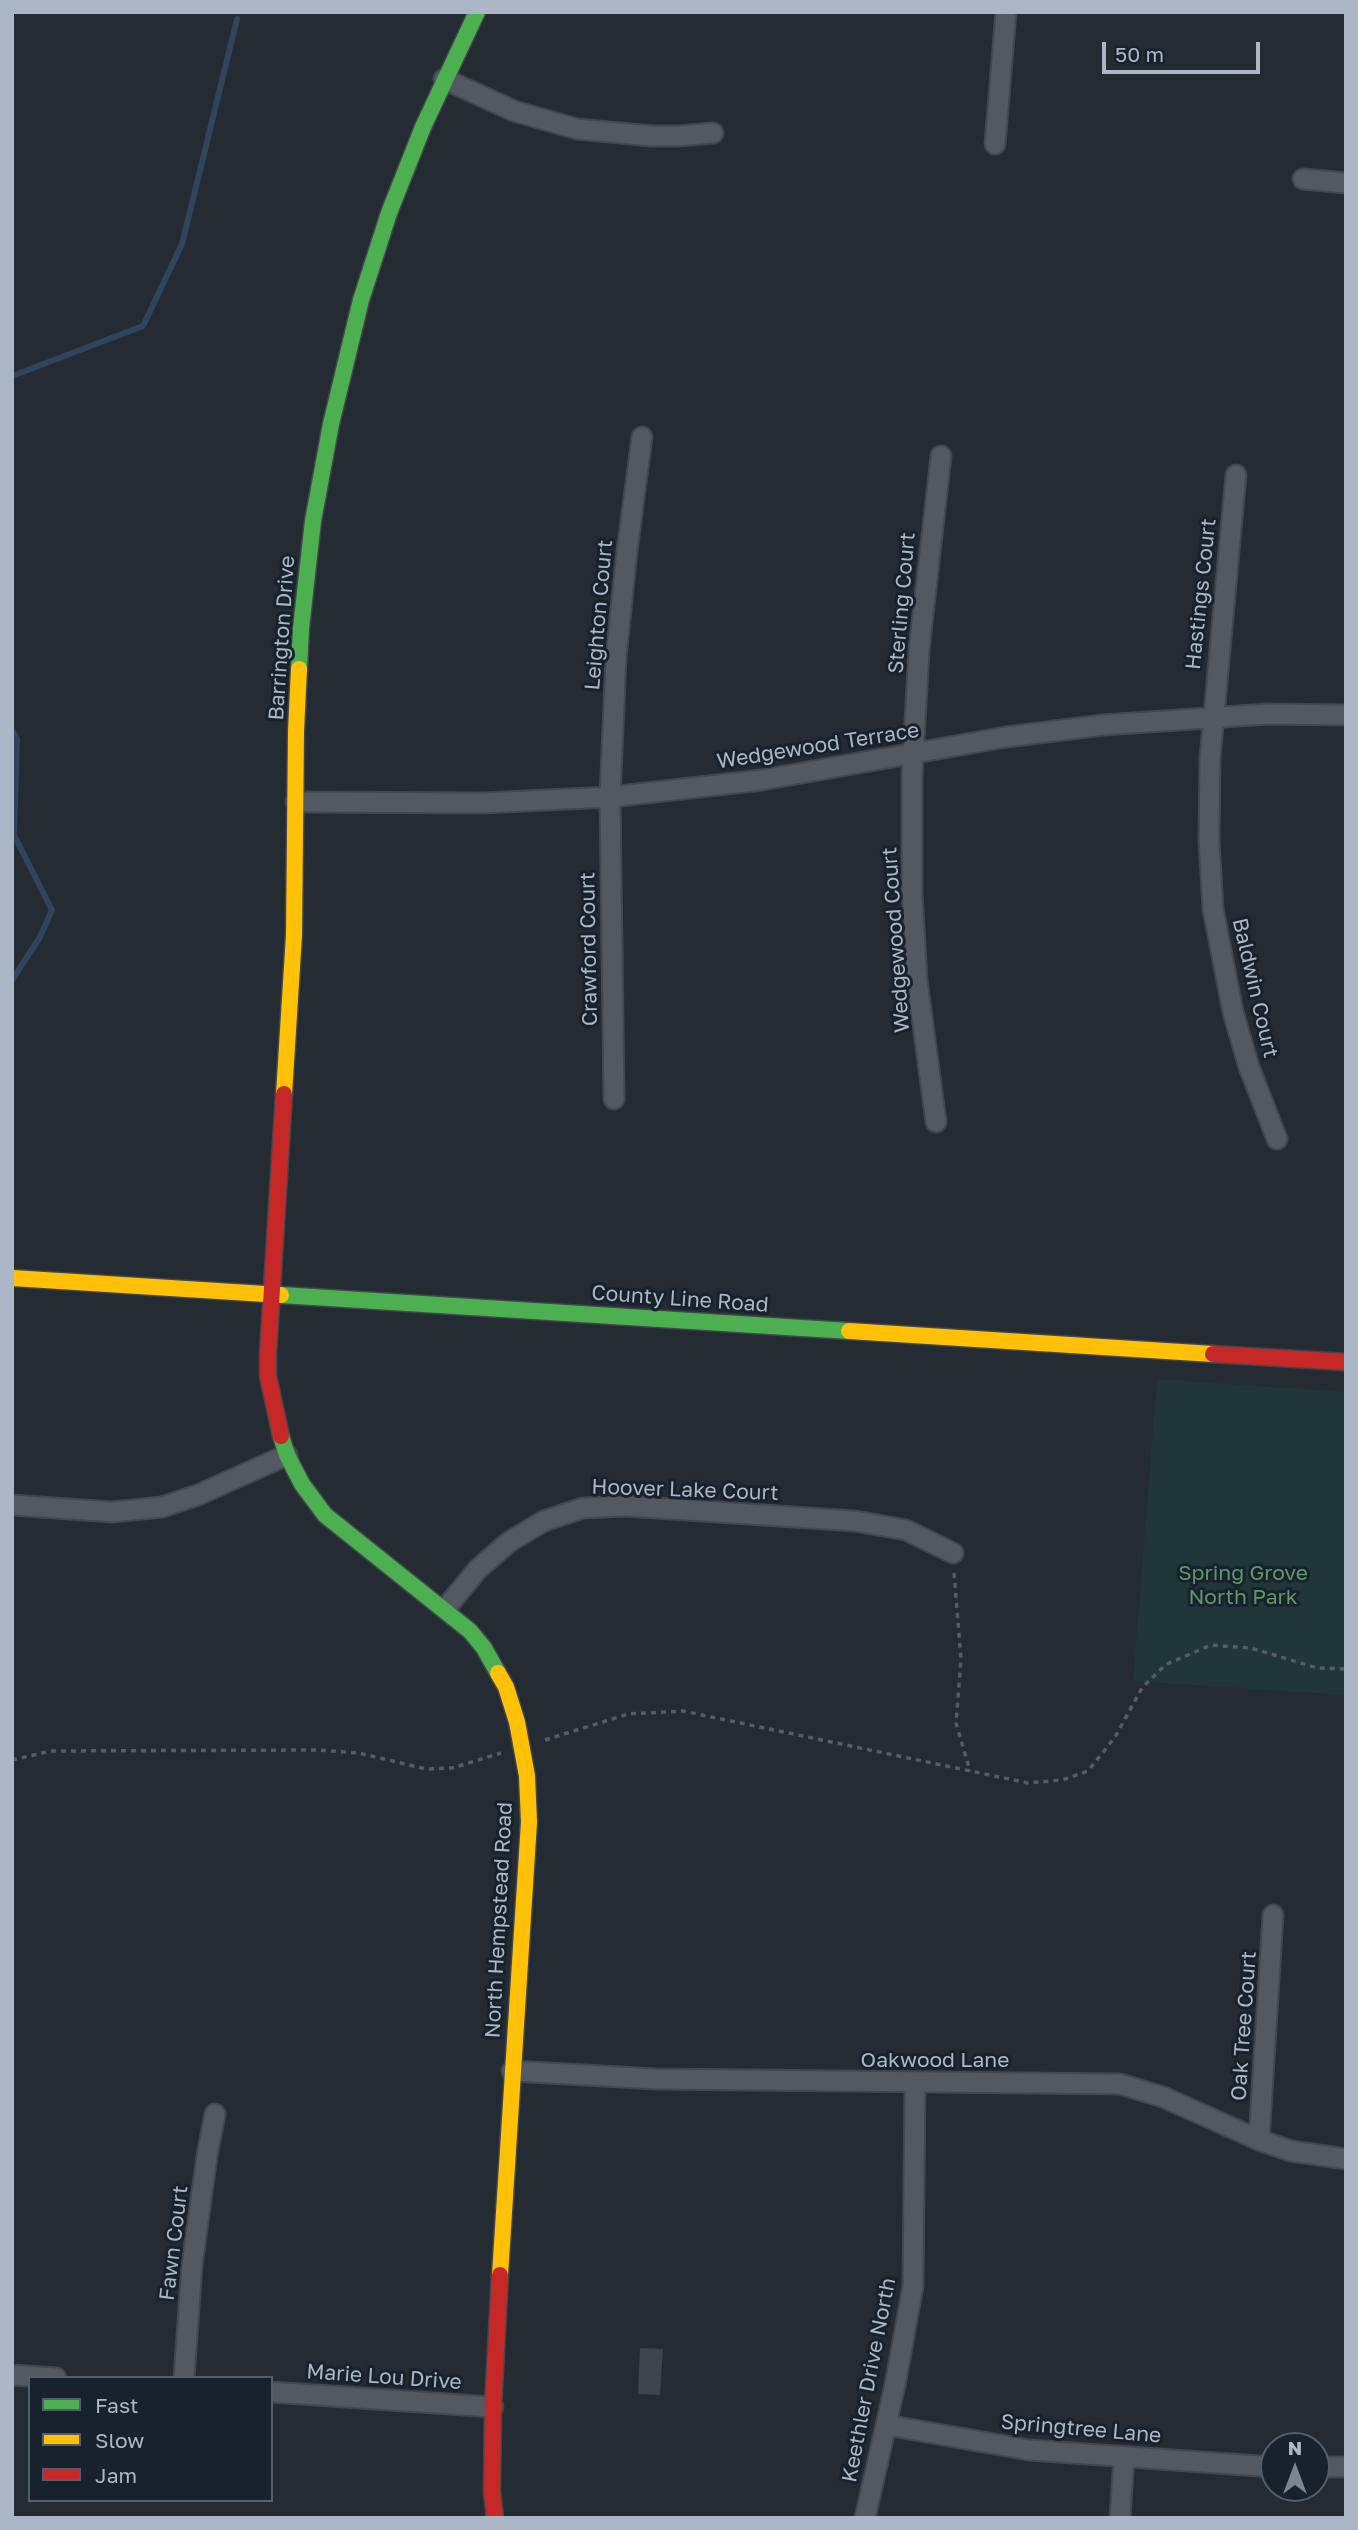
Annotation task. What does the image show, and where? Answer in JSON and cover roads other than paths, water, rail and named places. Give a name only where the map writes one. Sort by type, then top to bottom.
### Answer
[{"type":"street","name":"Barrington Drive","points":[[271,1294],[294,935],[296,731],[302,617],[313,521],[331,424],[361,300],[389,213],[444,79],[477,12]]},
{"type":"street","points":[[995,144],[1006,12]]},
{"type":"street","points":[[444,79],[514,111],[577,129],[652,136],[713,133]]},
{"type":"street","points":[[1303,179],[1346,183]]},
{"type":"street","name":"Leighton Court","points":[[610,797],[616,657],[626,551],[642,437]]},
{"type":"street","name":"Sterling Court","points":[[914,755],[919,650],[941,456]]},
{"type":"street","name":"Hastings Court","points":[[1212,717],[1236,475]]},
{"type":"street","name":"Wedgewood Terrace","points":[[296,802],[483,803],[610,797],[762,780],[1006,737],[1103,725],[1212,717],[1346,715]]},
{"type":"street","name":"Baldwin Court","points":[[1212,717],[1209,840],[1213,909],[1233,1012],[1249,1067],[1278,1139]]},
{"type":"street","name":"Wedgewood Court","points":[[914,755],[914,943],[936,1122]]},
{"type":"street","name":"Crawford Court","points":[[610,797],[614,1099]]},
{"type":"street","name":"County Line Road","points":[[12,1278],[1346,1362]]},
{"type":"street","name":"North Hempstead Road","points":[[271,1294],[268,1376],[287,1455],[302,1484],[325,1515],[445,1608],[484,1648],[506,1687],[517,1722],[527,1776],[529,1822],[493,2407],[492,2493],[495,2518]]},
{"type":"street","points":[[12,1505],[112,1512],[162,1507],[198,1495],[287,1455]]},
{"type":"street","name":"Hoover Lake Court","points":[[445,1608],[478,1569],[509,1542],[544,1521],[583,1508],[625,1506],[855,1521],[906,1530],[953,1553]]},
{"type":"street","name":"Oak Tree Court","points":[[1259,2140],[1273,1915]]},
{"type":"street","name":"Oakwood Lane","points":[[512,2071],[656,2079],[1120,2084],[1163,2097],[1259,2140],[1291,2151],[1346,2159]]},
{"type":"street","name":"Keethler Drive North","points":[[865,2518],[914,2286],[915,2083]]},
{"type":"street","name":"Fawn Court","points":[[184,2376],[192,2265],[215,2115]]},
{"type":"street","name":"Marie Lou Drive","points":[[273,2392],[493,2407]]},
{"type":"street","name":"Springtree Lane","points":[[886,2425],[1029,2450],[1260,2466]]},
{"type":"street","points":[[1120,2518],[1124,2457]]},
{"type":"waterway","points":[[12,376],[143,326],[182,244],[237,19]]},
{"type":"waterway","points":[[12,730],[17,739],[14,835],[52,910],[40,937],[12,980]]},
{"type":"park label","name":"Spring Grove North Park","points":[[1243,1585]]}]
